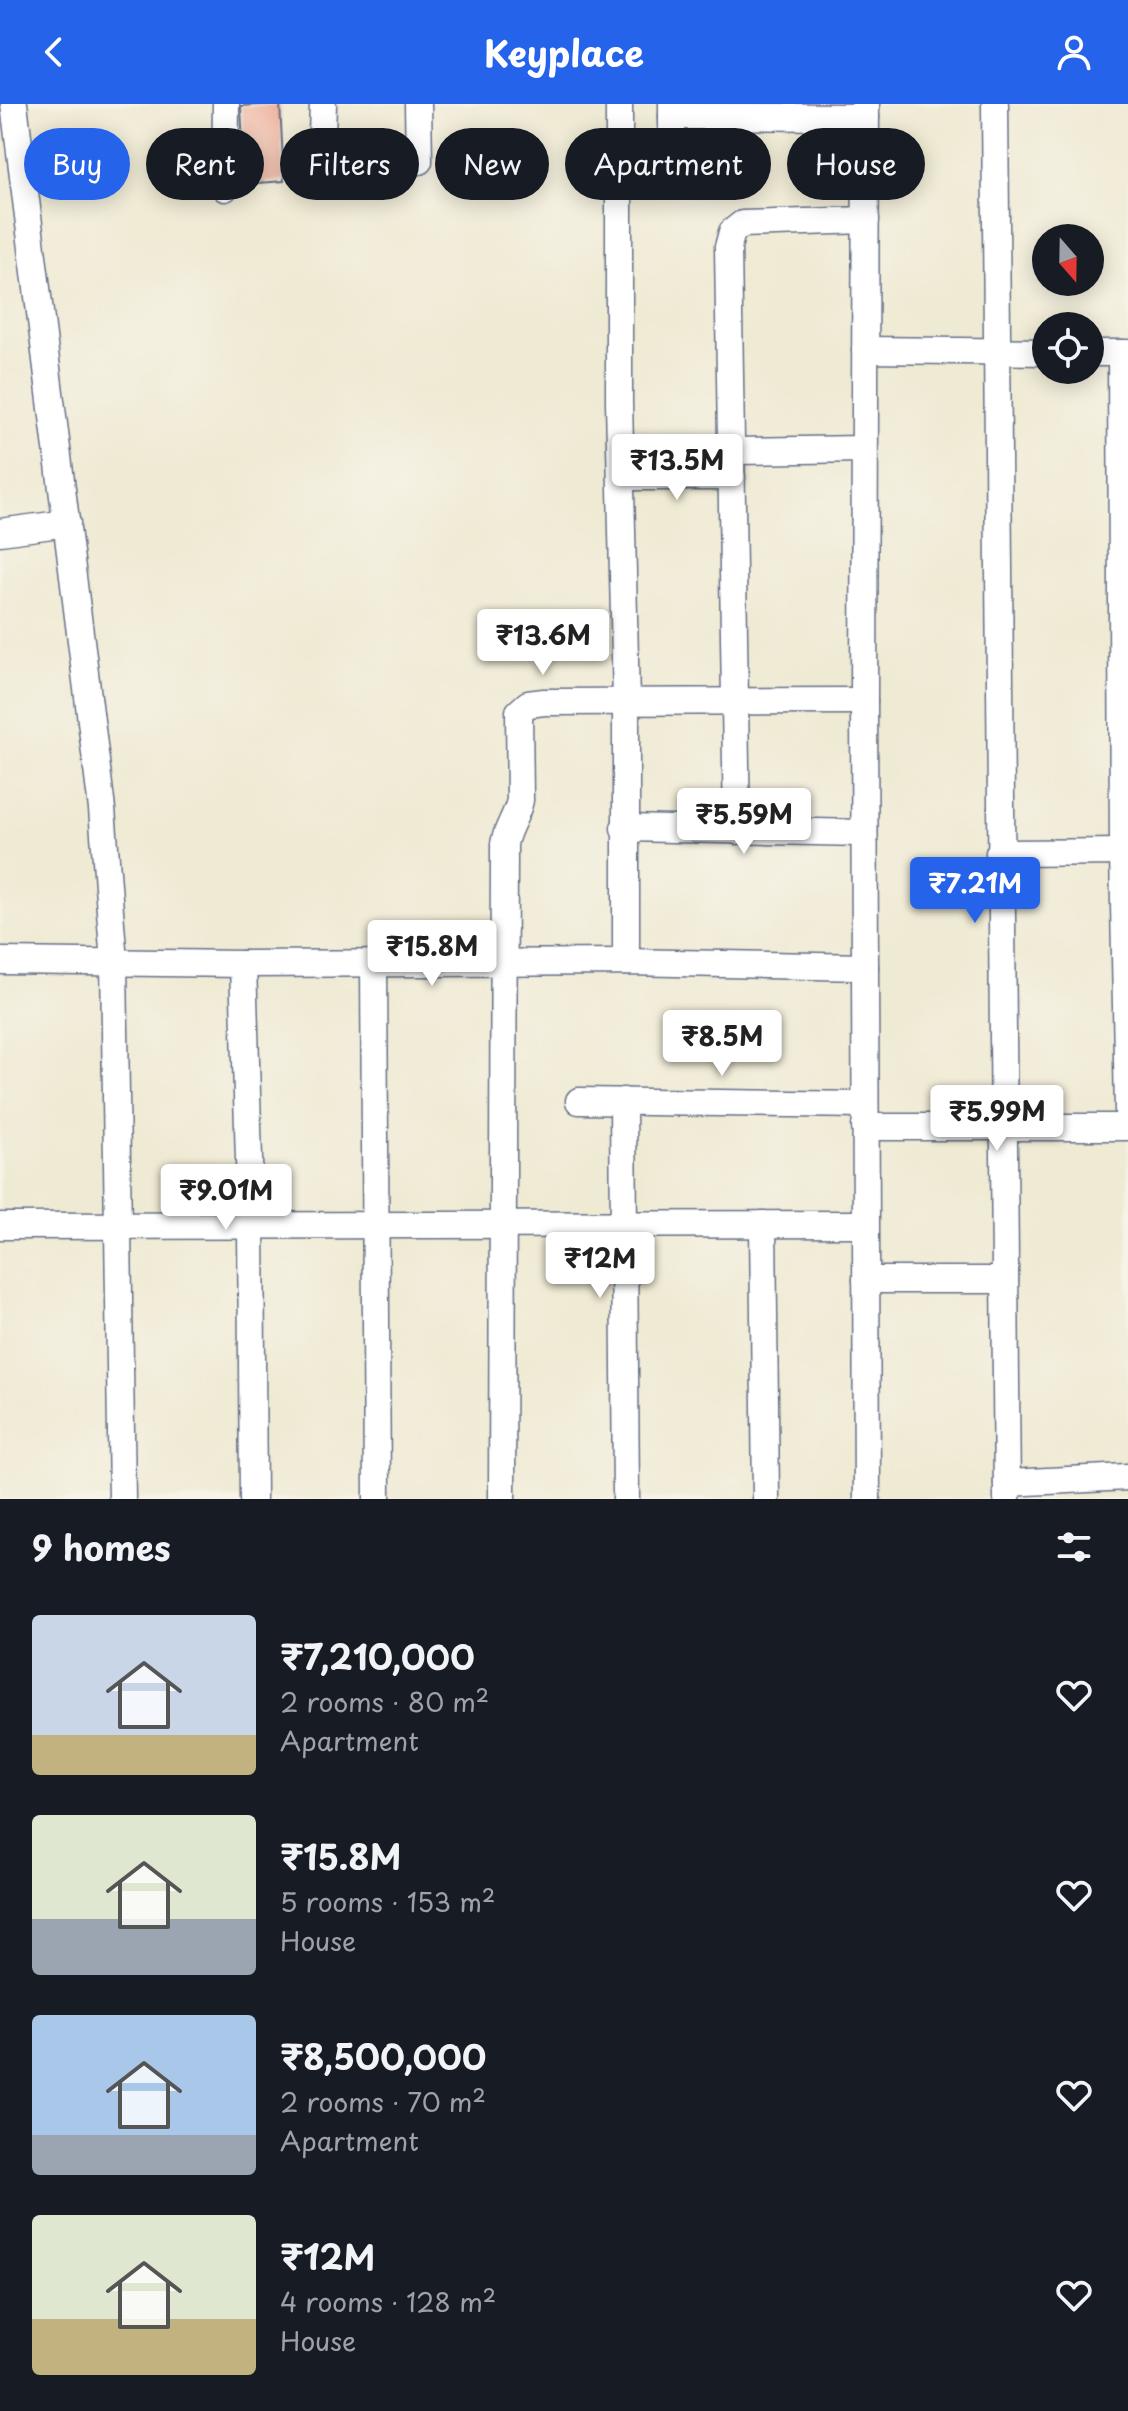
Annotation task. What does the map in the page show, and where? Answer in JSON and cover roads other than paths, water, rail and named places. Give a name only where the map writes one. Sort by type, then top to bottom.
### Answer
[{"type":"street","points":[[14,104],[9,145],[67,523],[102,809],[114,962],[122,1499]]},
{"type":"street","points":[[226,104],[226,128]]},
{"type":"street","points":[[322,128],[323,104]]},
{"type":"street","points":[[418,104],[418,128]]},
{"type":"street","points":[[619,104],[626,962]]},
{"type":"street","points":[[995,104],[999,853],[1007,1491],[1128,1477]]},
{"type":"street","points":[[672,110],[866,110],[864,833],[867,1499]]},
{"type":"street","points":[[737,831],[728,247],[732,232],[742,224],[866,220]]},
{"type":"street","points":[[865,350],[1032,352]]},
{"type":"street","points":[[1124,353],[1128,1111]]},
{"type":"street","points":[[732,451],[864,449]]},
{"type":"street","points":[[621,477],[732,477]]},
{"type":"street","points":[[0,532],[67,523]]},
{"type":"street","points":[[502,1499],[504,844],[520,800],[519,712],[528,704],[544,702],[864,701]]},
{"type":"street","points":[[624,828],[864,833]]},
{"type":"street","points":[[999,853],[1126,852]]},
{"type":"street","points":[[0,961],[243,964],[626,962],[865,967]]},
{"type":"street","points":[[374,963],[377,1499]]},
{"type":"street","points":[[243,964],[251,1225],[253,1499]]},
{"type":"street","points":[[579,1101],[865,1116],[1003,1128],[1128,1127]]},
{"type":"street","points":[[623,1101],[626,1499]]},
{"type":"street","points":[[763,1224],[766,1499]]},
{"type":"street","points":[[0,1226],[865,1224]]},
{"type":"street","points":[[866,1280],[1005,1280]]}]
